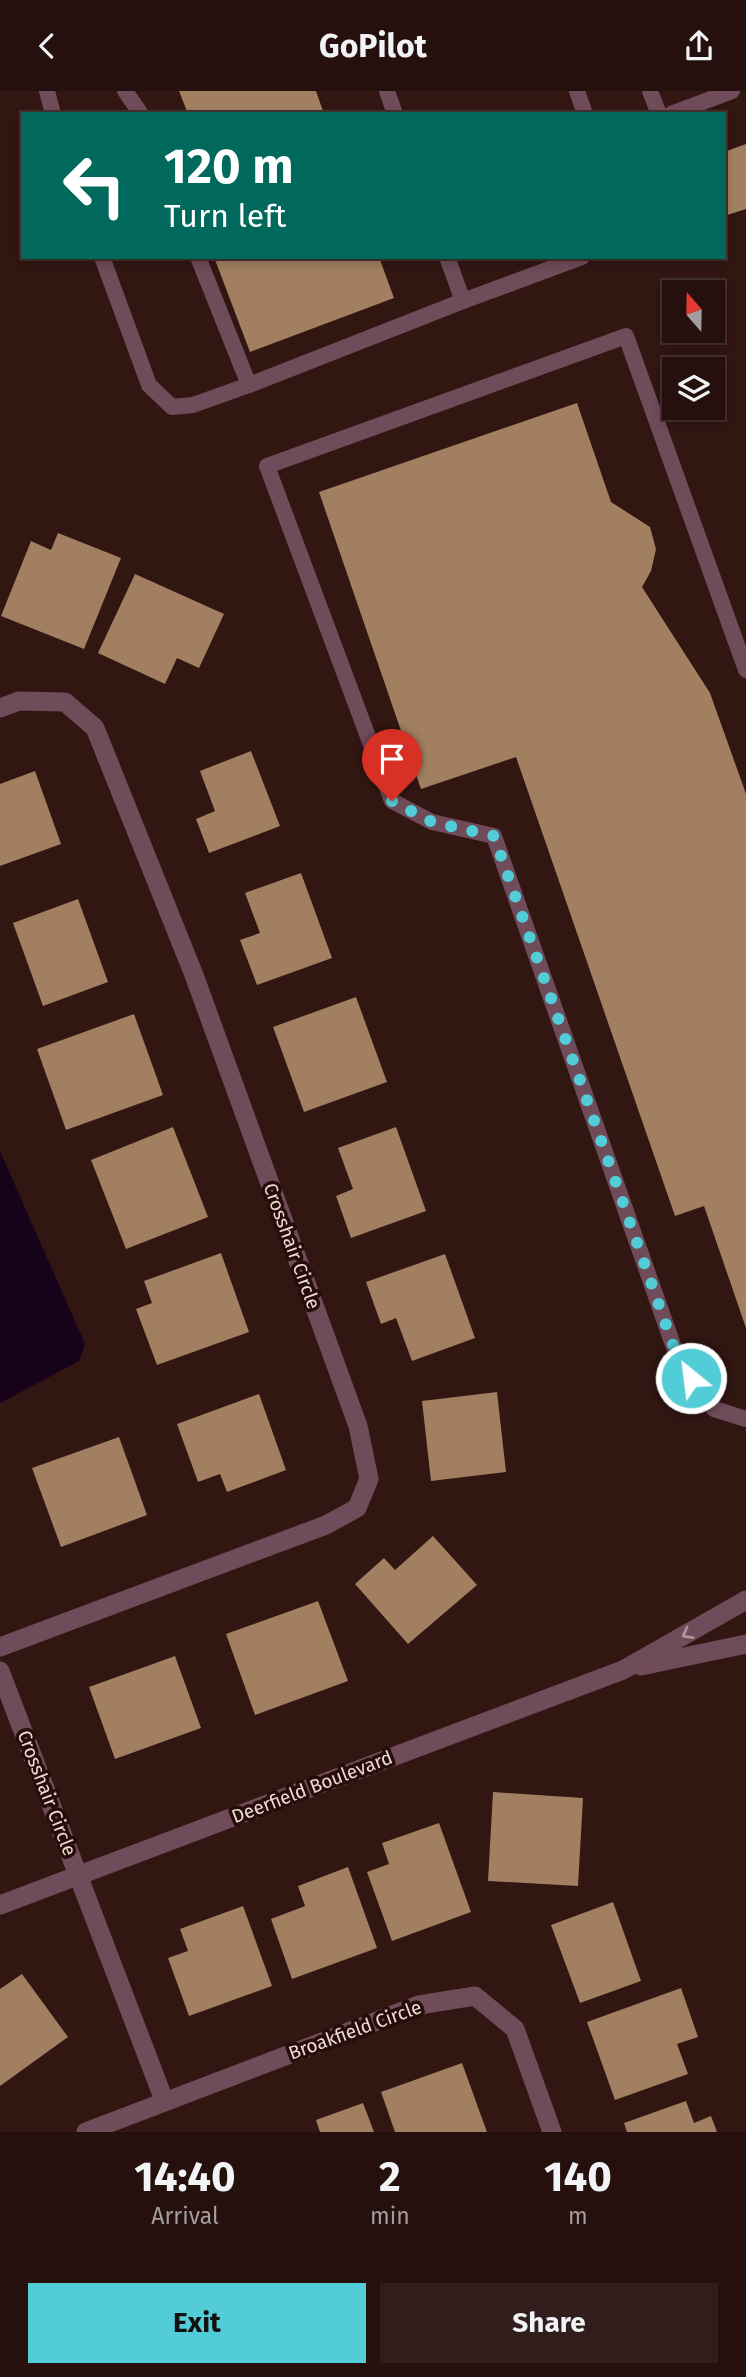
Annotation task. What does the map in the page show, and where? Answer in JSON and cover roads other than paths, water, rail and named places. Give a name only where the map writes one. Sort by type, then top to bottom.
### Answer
[{"type":"street","name":"Crosshair Circle","points":[[0,708],[19,701],[65,702],[95,728],[194,975],[358,1426],[369,1479],[357,1508],[326,1525],[0,1647]]},
{"type":"street","name":"Deerfield Boulevard","points":[[0,1905],[623,1669],[746,1600]]},
{"type":"street","name":"Deerfield Boulevard","points":[[623,1669],[746,1644]]},
{"type":"street","name":"Crosshair Circle","points":[[0,1671],[79,1875]]},
{"type":"street","points":[[79,1875],[164,2100]]},
{"type":"street","name":"Broakfield Circle","points":[[86,2132],[164,2100],[419,2005],[475,1996],[515,2029],[552,2132]]},
{"type":"lane","points":[[47,91],[52,112]]},
{"type":"lane","points":[[125,91],[140,112]]},
{"type":"lane","points":[[387,91],[394,112]]},
{"type":"lane","points":[[577,91],[584,112]]},
{"type":"lane","points":[[650,91],[658,112]]},
{"type":"lane","points":[[676,112],[732,91]]},
{"type":"lane","points":[[103,259],[149,385],[172,407],[193,405],[249,385],[577,259]]},
{"type":"lane","points":[[199,259],[249,385]]},
{"type":"lane","points":[[448,259],[463,301]]},
{"type":"lane","points":[[746,670],[626,336],[267,465],[392,801],[432,822],[494,836],[679,1362],[714,1409],[746,1419]]}]
